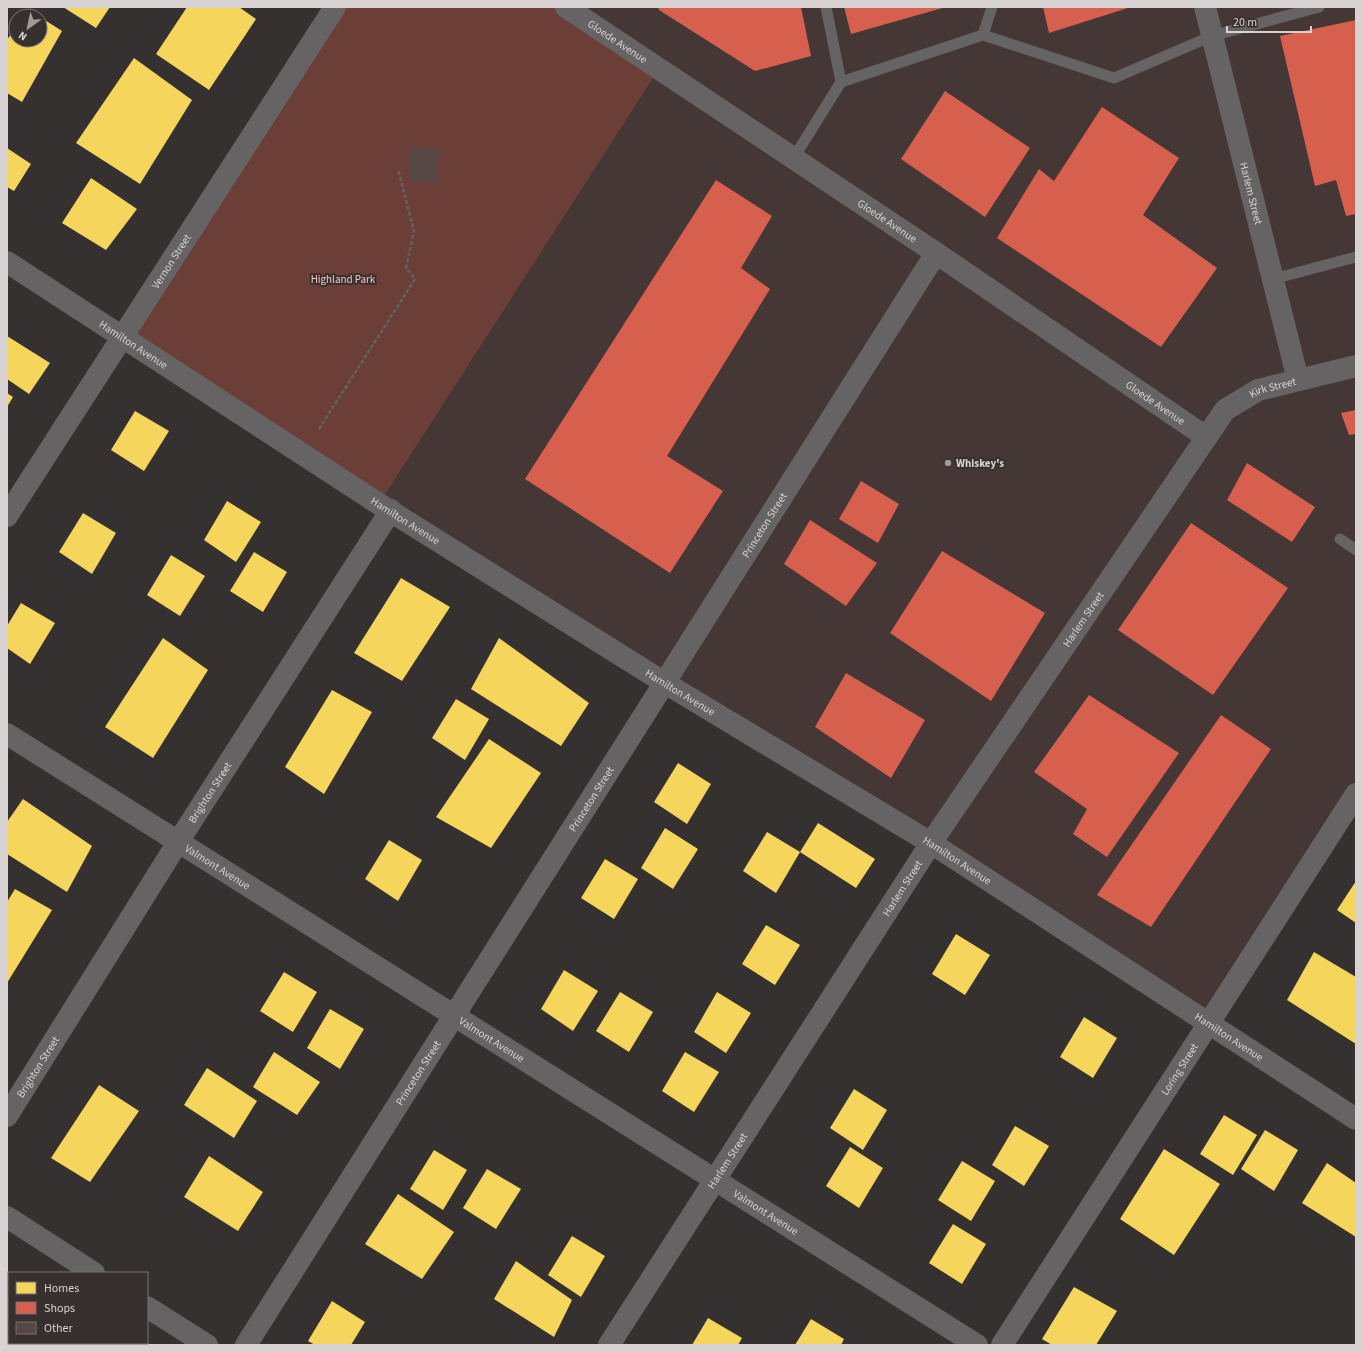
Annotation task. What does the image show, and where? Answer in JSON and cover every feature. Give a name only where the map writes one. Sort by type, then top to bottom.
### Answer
[{"type":"street","name":"Vernon Street","points":[[7,516],[335,7]]},
{"type":"street","name":"Gloede Avenue","points":[[566,7],[936,253],[1206,437]]},
{"type":"street","name":"Harlem Street","points":[[1205,7],[1298,380]]},
{"type":"street","name":"Princeton Street","points":[[246,1345],[936,253]]},
{"type":"street","name":"Hamilton Avenue","points":[[7,262],[390,510],[665,683],[931,843],[1356,1119]]},
{"type":"street","name":"Kirk Street","points":[[1206,437],[1225,410],[1258,390],[1356,366]]},
{"type":"street","name":"Harlem Street","points":[[609,1345],[931,843],[1206,437]]},
{"type":"street","name":"Brighton Street","points":[[7,1116],[178,842],[390,510]]},
{"type":"street","name":"Valmont Avenue","points":[[7,734],[977,1345]]},
{"type":"street","name":"Loring Street","points":[[1002,1345],[1356,794]]},
{"type":"street","points":[[7,1217],[92,1272]]},
{"type":"street","points":[[148,1308],[207,1345]]},
{"type":"lane","points":[[826,7],[841,82]]},
{"type":"lane","points":[[983,35],[992,7]]},
{"type":"lane","points":[[793,159],[841,82],[983,35],[1114,78],[1212,36],[1319,7]]},
{"type":"lane","points":[[1273,279],[1356,256]]},
{"type":"lane","points":[[1340,539],[1356,550]]},
{"type":"path","points":[[319,429],[415,279],[406,268],[414,231],[398,169]]},
{"type":"shaded area","points":[[566,7],[1356,7],[1356,794],[1208,1024],[379,504],[659,69]]},
{"type":"green space","name":"Highland Park","points":[[338,7],[566,7],[659,69],[379,504],[123,337]]},
{"type":"building: Homes","points":[[63,7],[110,7],[96,28]]},
{"type":"building: Homes","points":[[187,7],[239,7],[256,19],[209,90],[156,54]]},
{"type":"building: Homes","points":[[48,22],[62,31],[22,102],[7,93],[8,38],[8,48],[48,48]]},
{"type":"building: Homes","points":[[134,58],[192,100],[140,184],[76,143]]},
{"type":"building: Homes","points":[[7,148],[31,164],[14,191],[7,187]]},
{"type":"building: Homes","points":[[91,178],[137,209],[106,250],[62,223]]},
{"type":"building: Homes","points":[[7,336],[50,363],[29,394],[7,379]]},
{"type":"building: Homes","points":[[7,393],[13,397],[7,407]]},
{"type":"building: Homes","points":[[135,411],[169,431],[144,471],[111,450]]},
{"type":"building: Homes","points":[[227,501],[261,522],[236,562],[204,540]]},
{"type":"building: Homes","points":[[83,513],[116,533],[92,574],[59,552]]},
{"type":"building: Homes","points":[[254,552],[287,572],[263,612],[230,591]]},
{"type":"building: Homes","points":[[171,555],[205,576],[180,616],[147,595]]},
{"type":"building: Homes","points":[[401,578],[450,607],[402,681],[354,653]]},
{"type":"building: Homes","points":[[21,603],[55,623],[30,664],[7,648],[7,626]]},
{"type":"building: Homes","points":[[163,638],[208,670],[153,758],[105,727]]},
{"type":"building: Homes","points":[[499,638],[589,703],[561,746],[471,689]]},
{"type":"building: Homes","points":[[332,690],[372,712],[324,794],[285,767]]},
{"type":"building: Homes","points":[[456,699],[489,719],[465,760],[432,738]]},
{"type":"building: Homes","points":[[489,739],[541,773],[491,848],[436,817]]},
{"type":"building: Homes","points":[[678,763],[711,784],[687,824],[654,802]]},
{"type":"building: Homes","points":[[23,799],[92,846],[67,892],[7,854],[7,822]]},
{"type":"building: Homes","points":[[818,823],[875,859],[856,888],[800,852]]},
{"type":"building: Homes","points":[[665,828],[698,849],[673,889],[641,868]]},
{"type":"building: Homes","points":[[767,832],[800,852],[776,893],[743,871]]},
{"type":"building: Homes","points":[[389,840],[422,860],[398,901],[365,879]]},
{"type":"building: Homes","points":[[605,859],[638,879],[614,919],[581,898]]},
{"type":"building: Homes","points":[[1356,881],[1356,923],[1337,910]]},
{"type":"building: Homes","points":[[15,889],[52,910],[7,983],[7,902]]},
{"type":"building: Homes","points":[[766,925],[800,945],[775,985],[742,964]]},
{"type":"building: Homes","points":[[956,934],[990,955],[965,995],[932,974]]},
{"type":"building: Homes","points":[[1314,952],[1356,977],[1356,1044],[1287,1000]]},
{"type":"building: Homes","points":[[564,970],[598,991],[573,1031],[541,1009]]},
{"type":"building: Homes","points":[[284,972],[317,992],[293,1032],[260,1011]]},
{"type":"building: Homes","points":[[620,992],[653,1012],[629,1052],[596,1031]]},
{"type":"building: Homes","points":[[717,992],[751,1013],[726,1053],[694,1032]]},
{"type":"building: Homes","points":[[330,1009],[364,1029],[340,1069],[307,1048]]},
{"type":"building: Homes","points":[[1084,1017],[1117,1038],[1093,1078],[1060,1057]]},
{"type":"building: Homes","points":[[274,1052],[320,1082],[297,1115],[253,1087]]},
{"type":"building: Homes","points":[[685,1052],[719,1072],[694,1112],[662,1091]]},
{"type":"building: Homes","points":[[207,1068],[257,1101],[234,1138],[184,1105]]},
{"type":"building: Homes","points":[[99,1085],[139,1111],[90,1182],[51,1158]]},
{"type":"building: Homes","points":[[854,1089],[887,1110],[863,1150],[830,1128]]},
{"type":"building: Homes","points":[[1224,1115],[1257,1135],[1233,1175],[1200,1154]]},
{"type":"building: Homes","points":[[1015,1126],[1049,1146],[1024,1186],[992,1165]]},
{"type":"building: Homes","points":[[1265,1130],[1298,1150],[1274,1191],[1241,1169]]},
{"type":"building: Homes","points":[[850,1147],[883,1168],[859,1208],[826,1186]]},
{"type":"building: Homes","points":[[1164,1149],[1220,1184],[1174,1255],[1120,1219]]},
{"type":"building: Homes","points":[[434,1150],[467,1170],[443,1210],[410,1189]]},
{"type":"building: Homes","points":[[209,1156],[263,1192],[238,1231],[184,1197]]},
{"type":"building: Homes","points":[[962,1161],[995,1181],[971,1221],[938,1200]]},
{"type":"building: Homes","points":[[1327,1163],[1356,1183],[1356,1237],[1302,1203]]},
{"type":"building: Homes","points":[[487,1169],[521,1189],[496,1229],[463,1208]]},
{"type":"building: Homes","points":[[398,1194],[454,1232],[422,1279],[365,1244]]},
{"type":"building: Homes","points":[[953,1224],[986,1244],[962,1284],[929,1263]]},
{"type":"building: Homes","points":[[572,1236],[605,1256],[581,1297],[548,1275]]},
{"type":"building: Homes","points":[[516,1261],[572,1300],[554,1337],[494,1299]]},
{"type":"building: Homes","points":[[1074,1287],[1117,1311],[1096,1345],[1052,1345],[1042,1339]]},
{"type":"building: Homes","points":[[332,1301],[365,1322],[351,1345],[315,1345],[308,1341]]},
{"type":"building: Homes","points":[[708,1318],[742,1338],[738,1345],[692,1345]]},
{"type":"building: Homes","points":[[811,1319],[844,1339],[841,1345],[795,1345]]},
{"type":"building: Homes","points":[[90,1344],[92,1345],[25,1345]]},
{"type":"building: Shops","points":[[658,7],[801,7],[811,56],[755,71],[659,10]]},
{"type":"building: Shops","points":[[844,7],[946,7],[851,34]]},
{"type":"building: Shops","points":[[1043,7],[1131,7],[1049,33]]},
{"type":"building: Shops","points":[[1356,20],[1356,214],[1346,216],[1336,180],[1315,186],[1280,36]]},
{"type":"building: Shops","points":[[945,91],[1030,148],[985,217],[901,159]]},
{"type":"building: Shops","points":[[1102,107],[1179,158],[1143,215],[1217,268],[1161,347],[997,238],[1039,169],[1054,181]]},
{"type":"building: Shops","points":[[716,180],[772,216],[741,268],[770,289],[667,456],[723,491],[670,573],[525,479]]},
{"type":"building: Shops","points":[[1356,410],[1356,434],[1349,435],[1341,413]]},
{"type":"building: Shops","points":[[1247,463],[1315,507],[1292,542],[1227,500]]},
{"type":"building: Shops","points":[[861,481],[899,504],[878,543],[839,519]]},
{"type":"building: Shops","points":[[810,520],[877,563],[846,606],[784,564]]},
{"type":"building: Shops","points":[[1191,523],[1288,588],[1213,695],[1118,630]]},
{"type":"building: Shops","points":[[942,551],[1045,613],[991,701],[890,633]]},
{"type":"building: Shops","points":[[846,673],[925,720],[891,778],[815,727]]},
{"type":"building: Shops","points":[[1089,695],[1179,753],[1107,857],[1073,834],[1087,809],[1034,772]]},
{"type":"building: Shops","points":[[1221,715],[1271,749],[1151,927],[1097,895]]},
{"type":"building: Other","points":[[410,147],[440,149],[437,183],[410,181]]},
{"type":"place","name":"Whiskey's","points":[[948,463]]}]
